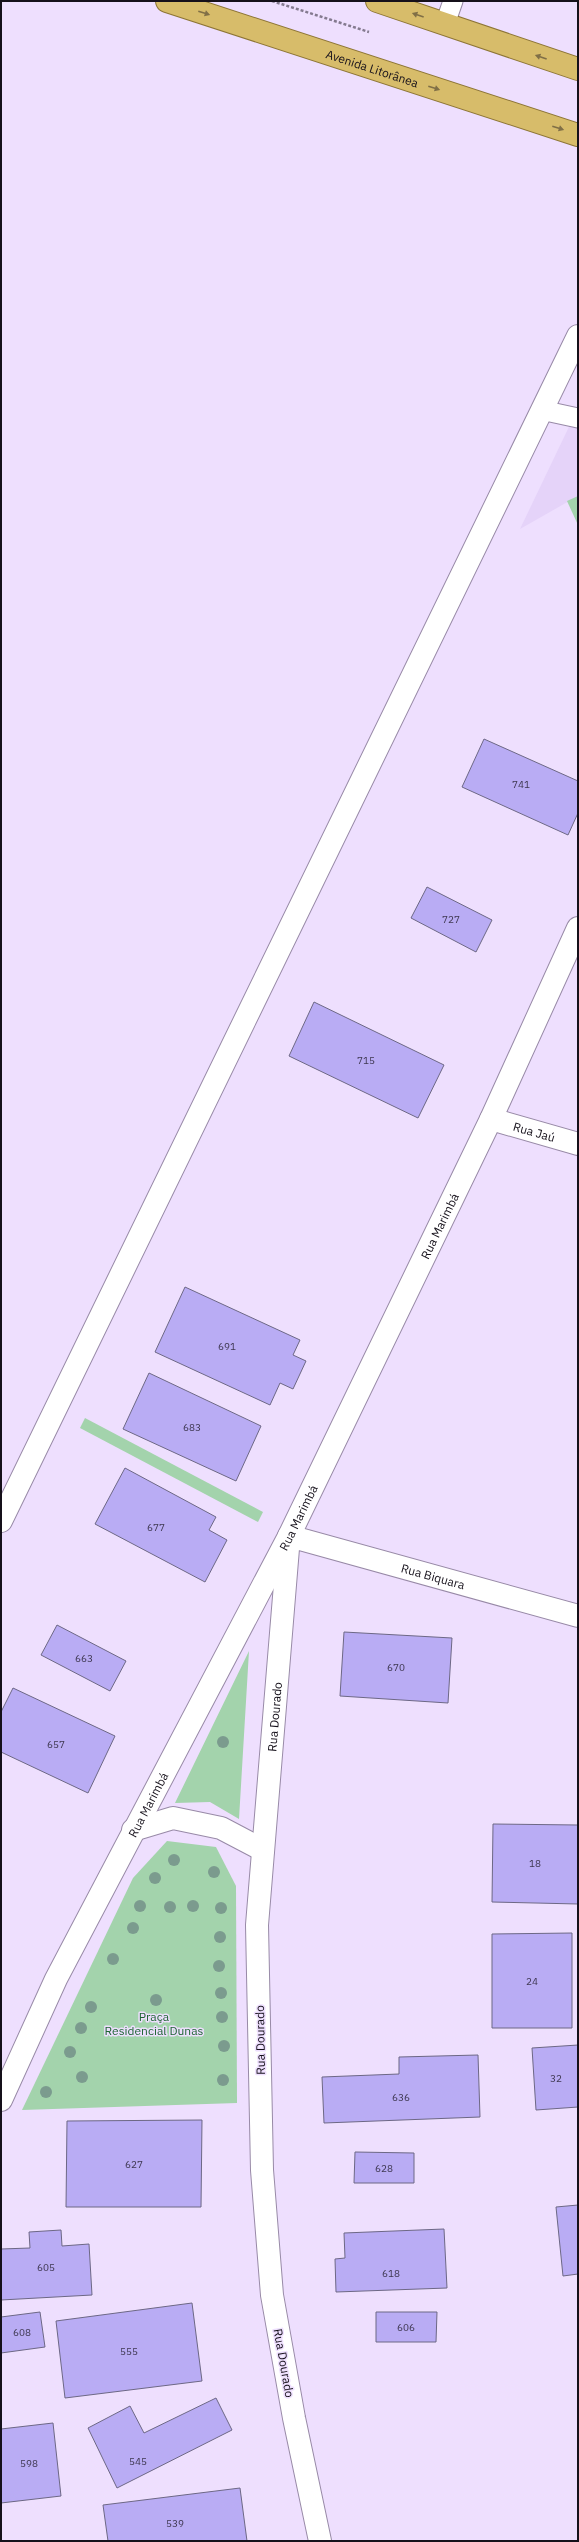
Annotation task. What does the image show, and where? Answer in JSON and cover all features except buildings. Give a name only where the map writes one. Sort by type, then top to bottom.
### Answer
[{"type":"highway","name":"Avenida Litorânea","points":[[167,1],[578,135]]},
{"type":"highway","points":[[377,1],[578,69]]},
{"type":"street","points":[[1,1522],[578,336]]},
{"type":"street","name":"Rua Marimbá","points":[[1,2100],[56,1980],[133,1830],[289,1536],[491,1119],[578,928]]},
{"type":"street","name":"Rua Jaú","points":[[491,1119],[578,1144]]},
{"type":"street","name":"Rua Biquara","points":[[289,1536],[578,1616]]},
{"type":"street","name":"Rua Dourado","points":[[289,1536],[257,1925],[262,2170],[272,2295],[294,2418],[320,2541]]},
{"type":"street","points":[[133,1830],[173,1818],[221,1828],[263,1850]]},
{"type":"lane","points":[[444,24],[453,1]]},
{"type":"lane","points":[[541,410],[578,418]]},
{"type":"shaded area","points":[[578,408],[578,496],[520,529]]},
{"type":"green space","points":[[578,496],[578,525],[567,501]]},
{"type":"green space","points":[[85,1418],[263,1512],[258,1522],[80,1428]]},
{"type":"green space","points":[[249,1651],[239,1819],[210,1802],[175,1803]]},
{"type":"green space","name":"Praça Residencial Dunas","points":[[167,1841],[216,1847],[236,1886],[237,2103],[22,2110],[133,1878]]}]
